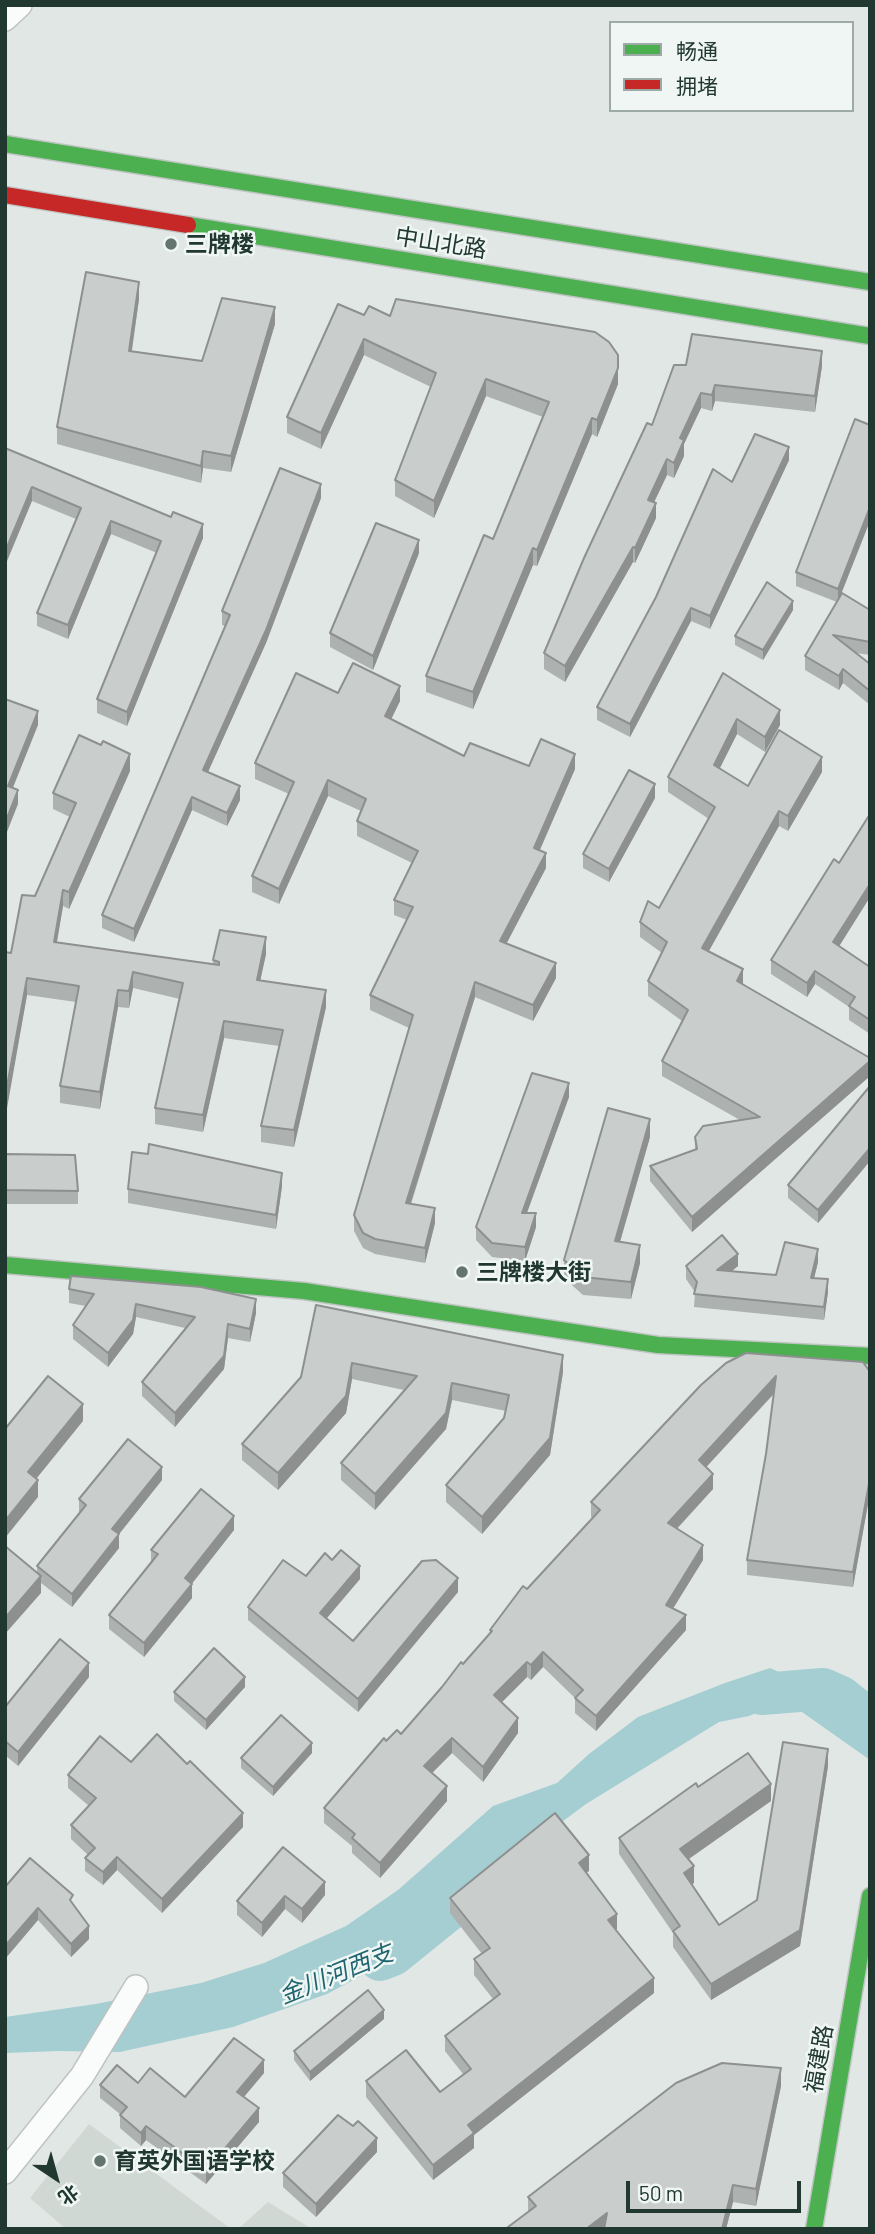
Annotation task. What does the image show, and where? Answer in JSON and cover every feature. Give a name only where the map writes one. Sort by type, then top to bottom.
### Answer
[{"type":"main road","name":"中山北路","points":[[5,144],[870,282]]},
{"type":"main road","name":"中山北路","points":[[5,195],[870,336]]},
{"type":"main road","points":[[5,1265],[304,1290],[658,1345],[870,1356]]},
{"type":"main road","name":"福建路","points":[[814,2229],[870,1896]]},
{"type":"street","points":[[5,19],[20,5]]},
{"type":"street","points":[[5,2172],[82,2076],[136,1987]]},
{"type":"shaded area","name":"育英外国语学校","points":[[89,2124],[231,2229],[66,2229],[30,2198]]},
{"type":"shaded area","name":"育英外国语学校","points":[[268,2202],[312,2229],[238,2229]]},
{"type":"water","points":[[770,1668],[845,1702],[870,1724],[870,1760],[802,1712],[768,1708],[749,1716],[719,1722],[586,1804],[480,1883],[383,1964],[327,1994],[233,2027],[120,2052],[5,2053],[5,2017],[96,2004],[201,1983],[264,1963],[346,1926],[398,1890],[493,1806],[557,1783],[589,1754],[638,1717]]},
{"type":"building","points":[[86,272],[139,282],[129,351],[202,361],[222,298],[275,307],[231,456],[203,451],[201,466],[57,427]]},
{"type":"building","points":[[396,299],[595,332],[609,342],[618,355],[618,368],[597,420],[592,418],[537,550],[533,548],[473,692],[426,676],[484,535],[493,539],[549,402],[486,379],[434,501],[395,480],[436,373],[364,339],[321,433],[287,417],[338,304],[364,315],[369,306],[390,316]]},
{"type":"building","points":[[692,334],[822,351],[815,396],[715,385],[712,395],[701,393],[680,438],[684,440],[674,463],[667,459],[648,500],[656,503],[635,548],[633,547],[565,666],[544,653],[584,558],[647,423],[652,425],[674,365],[686,365]]},
{"type":"building","points":[[855,419],[870,425],[870,507],[838,589],[796,572]]},
{"type":"building","points":[[755,434],[789,447],[710,616],[691,608],[630,724],[597,707],[656,597],[713,469],[732,482]]},
{"type":"building","points":[[5,448],[171,517],[173,512],[203,524],[127,712],[97,699],[161,541],[111,521],[68,625],[37,613],[81,508],[32,487],[5,552]]},
{"type":"building","points":[[280,468],[321,484],[266,630],[203,770],[240,786],[227,813],[192,797],[134,929],[102,915],[230,615],[222,611]]},
{"type":"building","points":[[376,523],[419,540],[373,656],[330,633]]},
{"type":"building","points":[[767,582],[793,601],[763,650],[735,636]]},
{"type":"building","points":[[842,593],[870,610],[870,642],[833,635],[870,664],[870,691],[843,669],[839,676],[805,656]]},
{"type":"building","points":[[353,663],[400,686],[385,716],[464,756],[470,743],[529,766],[541,739],[575,754],[534,848],[546,853],[500,941],[556,963],[533,1005],[475,982],[406,1203],[435,1208],[425,1248],[375,1239],[363,1233],[354,1215],[413,1015],[370,995],[413,907],[394,900],[418,851],[357,821],[366,799],[328,780],[279,889],[252,876],[294,782],[255,763],[296,673],[338,693]]},
{"type":"building","points":[[723,673],[780,710],[765,737],[737,719],[714,765],[748,786],[779,730],[822,757],[788,816],[779,811],[702,948],[743,969],[737,981],[870,1058],[870,1061],[692,1217],[650,1166],[697,1149],[695,1137],[703,1126],[760,1117],[662,1061],[688,1010],[648,981],[667,942],[640,922],[648,901],[659,908],[715,807],[668,777]]},
{"type":"building","points":[[5,699],[38,711],[8,786],[18,790],[5,823]]},
{"type":"building","points":[[79,735],[101,745],[103,741],[130,754],[69,892],[63,890],[54,942],[219,965],[219,962],[213,960],[220,930],[266,937],[257,980],[326,990],[294,1130],[261,1126],[283,1030],[224,1021],[203,1115],[155,1108],[183,983],[133,972],[129,991],[118,990],[100,1092],[60,1086],[79,986],[27,978],[5,1097],[5,952],[11,953],[22,895],[35,896],[76,803],[53,793]]},
{"type":"building","points":[[629,770],[655,784],[609,869],[583,854]]},
{"type":"building","points":[[870,814],[870,884],[833,942],[870,967],[870,1020],[849,1006],[855,997],[815,971],[807,983],[771,960],[834,859],[839,863]]},
{"type":"building","points":[[532,1073],[569,1083],[522,1213],[536,1213],[525,1247],[492,1243],[476,1227]]},
{"type":"building","points":[[870,1086],[870,1148],[818,1210],[788,1185]]},
{"type":"building","points":[[608,1108],[650,1119],[615,1241],[640,1245],[631,1282],[583,1277],[564,1260]]},
{"type":"building","points":[[149,1144],[282,1173],[276,1215],[128,1189],[132,1152],[148,1154]]},
{"type":"building","points":[[5,1154],[75,1155],[78,1191],[5,1190]]},
{"type":"building","points":[[722,1235],[738,1254],[717,1270],[776,1275],[785,1242],[818,1249],[811,1278],[828,1279],[824,1307],[694,1294],[697,1282],[686,1266]]},
{"type":"building","points":[[71,1276],[201,1287],[256,1299],[250,1329],[228,1324],[224,1356],[175,1413],[142,1382],[195,1317],[136,1304],[133,1320],[108,1353],[73,1325],[94,1294],[69,1289]]},
{"type":"building","points":[[316,1305],[563,1355],[550,1438],[482,1517],[446,1485],[504,1418],[509,1395],[452,1383],[446,1413],[375,1494],[341,1463],[417,1376],[352,1363],[346,1396],[278,1473],[242,1444],[301,1377]]},
{"type":"building","points":[[746,1353],[863,1362],[870,1372],[870,1478],[853,1572],[747,1560],[766,1454],[776,1376],[699,1460],[713,1474],[668,1523],[703,1545],[666,1605],[686,1615],[596,1716],[575,1698],[583,1690],[543,1652],[531,1665],[527,1662],[494,1695],[518,1718],[483,1767],[452,1738],[424,1766],[447,1786],[380,1863],[352,1838],[355,1834],[324,1808],[384,1738],[386,1741],[397,1730],[401,1734],[461,1662],[463,1664],[492,1631],[490,1630],[523,1586],[527,1589],[600,1510],[591,1502],[701,1385],[726,1363]]},
{"type":"building","points":[[48,1376],[83,1404],[28,1472],[38,1480],[5,1521],[5,1429]]},
{"type":"building","points":[[128,1439],[162,1467],[112,1529],[119,1534],[72,1594],[37,1566],[86,1505],[79,1499]]},
{"type":"building","points":[[201,1489],[234,1516],[185,1578],[192,1584],[144,1643],[109,1615],[158,1554],[151,1550]]},
{"type":"building","points":[[5,1546],[41,1576],[5,1618]]},
{"type":"building","points":[[341,1550],[360,1566],[320,1613],[353,1641],[422,1561],[436,1560],[458,1578],[358,1699],[248,1607],[283,1560],[306,1576],[325,1553],[332,1560]]},
{"type":"building","points":[[60,1639],[89,1663],[18,1752],[5,1741],[5,1707]]},
{"type":"building","points":[[214,1648],[245,1677],[206,1720],[174,1692]]},
{"type":"building","points":[[281,1715],[312,1743],[273,1787],[241,1758]]},
{"type":"building","points":[[157,1734],[187,1764],[190,1761],[243,1813],[162,1899],[117,1857],[103,1872],[85,1858],[95,1848],[71,1825],[96,1798],[68,1775],[100,1736],[131,1762]]},
{"type":"building","points":[[783,1742],[828,1749],[800,1930],[711,1984],[673,1931],[680,1926],[619,1838],[696,1783],[698,1787],[748,1753],[771,1784],[680,1849],[694,1866],[684,1873],[719,1925],[757,1900]]},
{"type":"building","points":[[555,1813],[589,1855],[579,1863],[617,1914],[608,1920],[654,1978],[468,2125],[474,2133],[433,2165],[366,2081],[406,2050],[440,2092],[471,2069],[445,2036],[500,1994],[474,1959],[490,1948],[450,1898]]},
{"type":"building","points":[[283,1847],[325,1882],[302,1909],[285,1896],[262,1923],[237,1901]]},
{"type":"building","points":[[30,1858],[73,1895],[70,1900],[89,1926],[71,1944],[38,1908],[5,1946],[5,1887]]},
{"type":"building","points":[[368,1990],[384,2010],[310,2072],[294,2051]]},
{"type":"building","points":[[234,2038],[264,2060],[237,2092],[259,2108],[206,2171],[146,2126],[141,2133],[120,2115],[127,2107],[100,2085],[117,2065],[138,2083],[150,2068],[185,2097]]},
{"type":"building","points":[[722,2063],[781,2068],[756,2189],[733,2185],[722,2229],[604,2229],[607,2213],[586,2229],[509,2229],[508,2227],[536,2206],[528,2197],[676,2083]]},
{"type":"building","points":[[338,2115],[353,2126],[358,2121],[377,2138],[316,2204],[283,2173]]},
{"type":"waterway","name":"金川河西支","points":[[762,1694],[823,1689],[841,1697],[870,1720]]},
{"type":"waterway","name":"金川河西支","points":[[380,1960],[393,1955],[493,1874]]},
{"type":"traffic: fast","points":[[5,144],[870,282]]},
{"type":"traffic: fast","points":[[188,225],[870,336]]},
{"type":"traffic: fast","points":[[5,1265],[304,1291],[658,1345],[870,1356]]},
{"type":"traffic: fast","points":[[814,2229],[870,1896]]},
{"type":"traffic: jam","points":[[5,195],[188,225]]},
{"type":"place","name":"三牌楼","points":[[171,244]]},
{"type":"place","name":"三牌楼大街","points":[[462,1272]]},
{"type":"place","name":"育英外国语学校","points":[[100,2161]]}]
